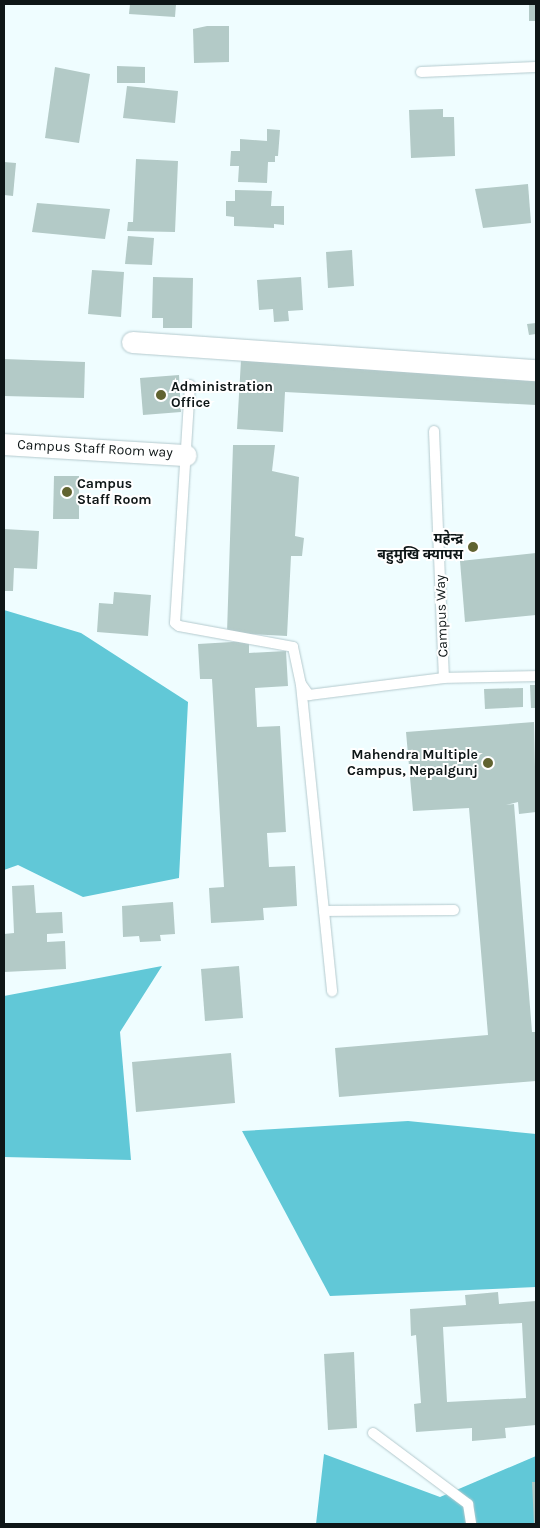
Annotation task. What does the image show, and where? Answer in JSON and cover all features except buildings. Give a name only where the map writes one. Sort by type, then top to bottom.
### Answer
[{"type":"street","points":[[132,342],[536,370]]},
{"type":"street","name":"Campus Staff Room way","points":[[4,444],[186,454]]},
{"type":"lane","points":[[421,72],[536,68]]},
{"type":"lane","points":[[190,385],[175,623],[179,626],[293,648],[301,684],[332,991]]},
{"type":"lane","name":"Campus Way","points":[[434,431],[444,678],[536,676]]},
{"type":"lane","points":[[301,684],[309,695],[444,678]]},
{"type":"lane","points":[[324,911],[454,910]]},
{"type":"lane","points":[[372,1433],[468,1504],[471,1524]]},
{"type":"shaded area","points":[[4,610],[81,633],[188,702],[179,878],[83,897],[18,865],[4,870]]},
{"type":"shaded area","points":[[162,966],[120,1032],[131,1160],[4,1157],[4,996]]},
{"type":"shaded area","points":[[408,1121],[536,1134],[536,1287],[330,1296],[242,1131]]},
{"type":"shaded area","points":[[324,1454],[440,1497],[536,1456],[536,1524],[316,1524]]},
{"type":"place","name":"Administration Office","points":[[161,395]]},
{"type":"place","name":"Campus Staff Room","points":[[67,492]]},
{"type":"place","name":"महेन्द्र बहुमुखि क्यापस","points":[[473,547]]},
{"type":"place","name":"Mahendra Multiple Campus, Nepalgunj","points":[[488,763]]}]
